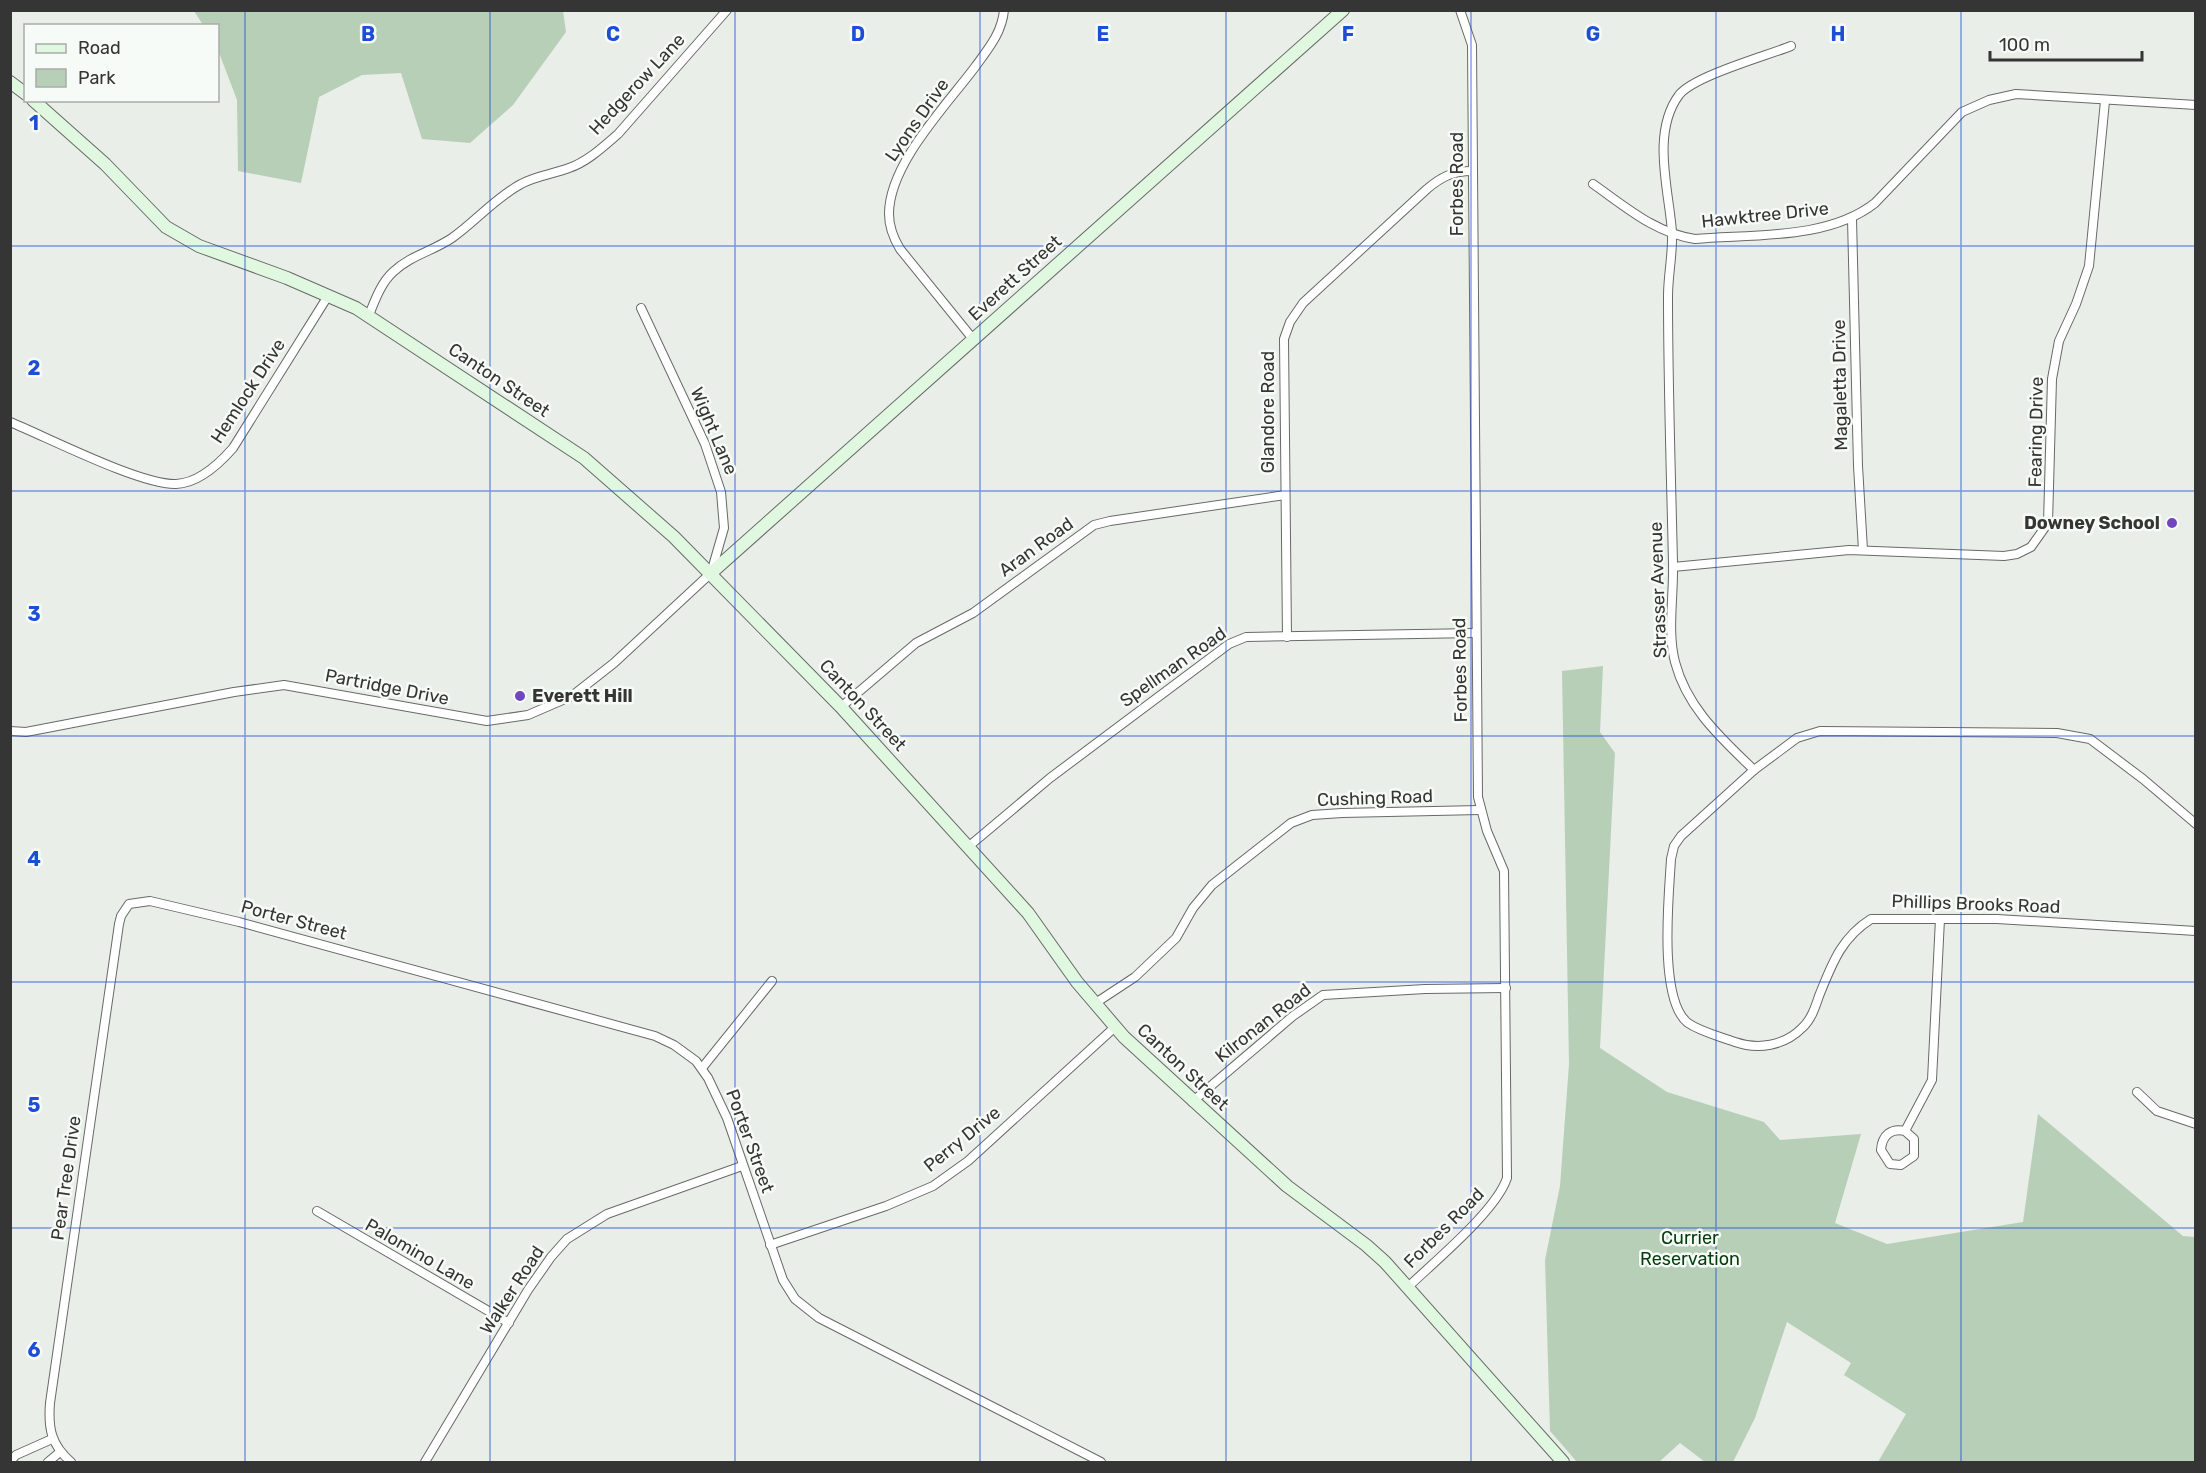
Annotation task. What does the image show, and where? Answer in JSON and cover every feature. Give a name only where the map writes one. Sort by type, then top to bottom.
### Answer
[{"type":"main road","name":"Everett Street","points":[[711,573],[1343,10]]},
{"type":"main road","points":[[10,82],[24,92]]},
{"type":"main road","name":"Canton Street","points":[[35,102],[105,164],[166,227],[199,246],[328,296],[369,315],[591,463],[711,573],[841,707],[1028,913],[1094,1005],[1115,1027],[1192,1102],[1287,1186],[1366,1245],[1408,1287],[1563,1462]]},
{"type":"street","name":"Hedgerow Lane","points":[[369,315],[380,290],[392,273],[412,257],[434,249],[454,236],[502,195],[523,182],[571,167],[599,150],[618,134],[727,10]]},
{"type":"street","name":"Lyons Drive","points":[[974,339],[900,249],[893,237],[889,215],[893,190],[904,162],[991,46],[998,33],[1004,10]]},
{"type":"street","name":"Forbes Road","points":[[1408,1287],[1488,1208],[1503,1190],[1507,1178],[1504,871],[1480,810],[1476,633],[1472,45],[1460,10]]},
{"type":"street","name":"Strasser Avenue","points":[[1754,770],[1707,723],[1683,688],[1672,641],[1673,567],[1668,293],[1672,233],[1666,193],[1665,136],[1667,121],[1680,94],[1705,79],[1791,46]]},
{"type":"street","name":"Hawktree Drive","points":[[1593,184],[1646,222],[1672,233],[1695,239],[1811,230],[1835,226],[1852,219],[1875,203],[1962,112],[1989,100],[2016,94],[2196,105]]},
{"type":"street","name":"Fearing Drive","points":[[1673,567],[1863,550],[2004,556],[2031,548],[2044,533],[2048,523],[2051,500],[2052,379],[2059,341],[2076,304],[2089,266],[2105,101]]},
{"type":"street","name":"Glandore Road","points":[[1287,637],[1284,339],[1290,322],[1302,303],[1427,189],[1441,178],[1457,171],[1472,171]]},
{"type":"street","name":"Magaletta Drive","points":[[1852,219],[1858,465],[1863,550]]},
{"type":"street","name":"Hemlock Drive","points":[[10,422],[144,479],[176,484],[199,477],[222,461],[233,448],[328,296]]},
{"type":"street","name":"Wight Lane","points":[[641,308],[705,444],[721,492],[723,528],[711,573]]},
{"type":"street","name":"Aran Road","points":[[841,707],[916,643],[973,613],[1090,527],[1110,521],[1285,495]]},
{"type":"street","name":"Partridge Drive","points":[[10,731],[26,732],[234,692],[284,685],[337,693],[470,720],[487,722],[528,715],[556,704],[581,689],[614,663],[711,573]]},
{"type":"street","name":"Spellman Road","points":[[968,848],[1089,747],[1229,644],[1246,637],[1476,633]]},
{"type":"street","points":[[1754,770],[1797,738],[1820,731],[2057,733],[2090,740],[2143,779],[2196,824]]},
{"type":"street","name":"Phillips Brooks Road","points":[[1754,770],[1681,836],[1674,846],[1670,881],[1668,957],[1672,995],[1677,1009],[1687,1022],[1745,1045],[1769,1046],[1787,1040],[1808,1022],[1834,959],[1857,928],[1871,919],[1887,917],[1997,919],[2196,931]]},
{"type":"street","name":"Cushing Road","points":[[1094,1005],[1135,977],[1176,938],[1193,908],[1212,885],[1291,823],[1312,815],[1480,810]]},
{"type":"street","name":"Porter Street","points":[[125,908],[139,901],[150,901],[239,922],[644,1033],[684,1050],[702,1068],[727,1118],[770,1245],[788,1290],[809,1312],[1101,1462]]},
{"type":"street","name":"Pear Tree Drive","points":[[71,1462],[52,1440],[49,1427],[50,1402],[119,924],[125,908]]},
{"type":"street","points":[[1905,1131],[1932,1080],[1941,919]]},
{"type":"street","points":[[702,1068],[772,981]]},
{"type":"street","name":"Kilronan Road","points":[[1192,1102],[1293,1016],[1323,995],[1425,989],[1506,988]]},
{"type":"street","name":"Perry Drive","points":[[770,1245],[886,1206],[933,1186],[968,1161],[1115,1027]]},
{"type":"street","points":[[2137,1092],[2157,1111],[2196,1124]]},
{"type":"street","points":[[1893,1131],[1905,1131],[1914,1139],[1914,1156],[1901,1165],[1890,1164],[1881,1150],[1884,1138],[1893,1131]]},
{"type":"street","name":"Walker Road","points":[[425,1462],[543,1267],[575,1232],[607,1214],[742,1166]]},
{"type":"street","name":"Palomino Lane","points":[[317,1211],[509,1323]]},
{"type":"street","points":[[10,1462],[16,1455],[52,1440]]},
{"type":"street","points":[[48,1462],[60,1452]]},
{"type":"green space","points":[[194,11],[563,11],[566,32],[513,105],[470,143],[422,139],[401,73],[362,75],[319,97],[301,183],[238,171],[237,100],[219,53],[219,24],[202,24]]},
{"type":"green space","name":"Currier Reservation","points":[[1603,666],[1600,732],[1615,753],[1600,1048],[1667,1092],[1764,1122],[1780,1140],[1861,1134],[1835,1223],[1887,1244],[2023,1222],[2038,1114],[2183,1236],[2195,1237],[2195,1462],[1878,1462],[1906,1414],[1844,1375],[1851,1363],[1787,1322],[1755,1418],[1733,1462],[1705,1462],[1680,1443],[1659,1462],[1577,1462],[1550,1431],[1545,1260],[1560,1186],[1569,1064],[1562,671]]},
{"type":"place","name":"Downey School","points":[[2172,523]]},
{"type":"place","name":"Everett Hill","points":[[520,696]]}]
